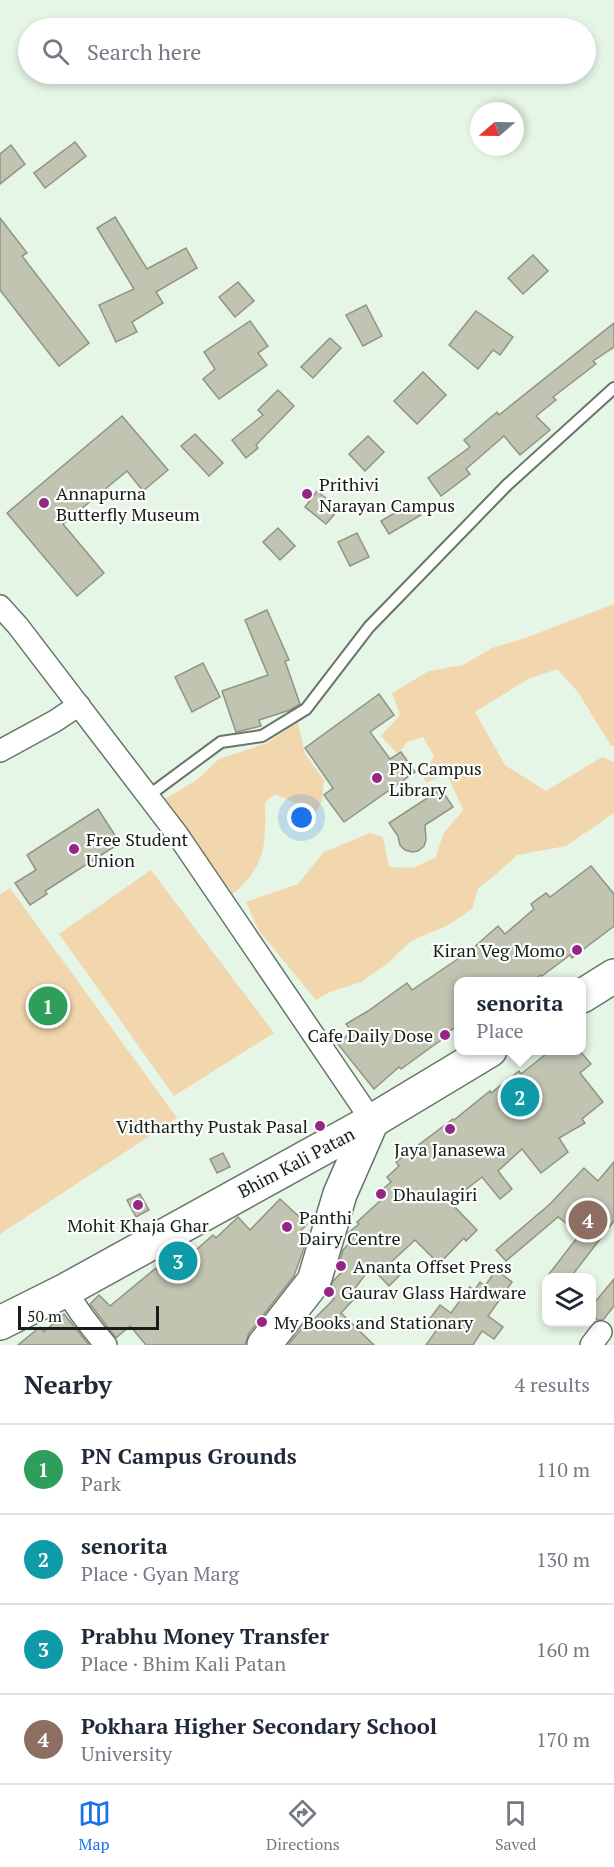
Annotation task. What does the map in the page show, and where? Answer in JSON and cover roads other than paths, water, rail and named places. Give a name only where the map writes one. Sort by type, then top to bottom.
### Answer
[{"type":"main road","points":[[586,994],[614,976]]},
{"type":"main road","points":[[372,1121],[482,1055]]},
{"type":"main road","name":"Bhim Kali Patan","points":[[0,1323],[68,1294],[372,1121]]},
{"type":"main road","name":"Bhim Kali Patan","points":[[264,1345],[314,1281],[340,1194],[372,1121]]},
{"type":"street","points":[[0,606],[18,626],[177,834],[372,1121]]},
{"type":"street","points":[[0,751],[79,705]]},
{"type":"street","points":[[0,1332],[68,1294],[88,1325],[106,1345]]},
{"type":"lane","points":[[148,796],[221,742],[262,736],[306,710],[376,618],[507,485],[614,388]]},
{"type":"place","name":"Prithivi Narayan Campus","points":[[307,494]]},
{"type":"place","name":"Annapurna Butterfly Museum","points":[[44,503]]},
{"type":"place","name":"PN Campus Library","points":[[377,778]]},
{"type":"place","name":"Free Student Union","points":[[74,849]]},
{"type":"place","name":"Kiran Veg Momo","points":[[577,950]]},
{"type":"place","name":"PN Campus Grounds","points":[[48,1006]]},
{"type":"place","name":"Cafe Daily Dose","points":[[445,1035]]},
{"type":"place","name":"senorita","points":[[520,1097]]},
{"type":"place","name":"Vidtharthy Pustak Pasal","points":[[320,1126]]},
{"type":"place","name":"Jaya Janasewa","points":[[450,1129]]},
{"type":"place","name":"Dhaulagiri","points":[[381,1194]]},
{"type":"place","name":"Mohit Khaja Ghar","points":[[138,1205]]},
{"type":"place","name":"Pokhara Higher Secondary School","points":[[588,1220]]},
{"type":"place","name":"Panthi Dairy Centre","points":[[287,1227]]},
{"type":"place","name":"Prabhu Money Transfer","points":[[178,1261]]},
{"type":"place","name":"Ananta Offset Press","points":[[341,1266]]},
{"type":"place","name":"Gaurav Glass Hardware","points":[[329,1292]]},
{"type":"place","name":"My Books and Stationary","points":[[262,1322]]}]
